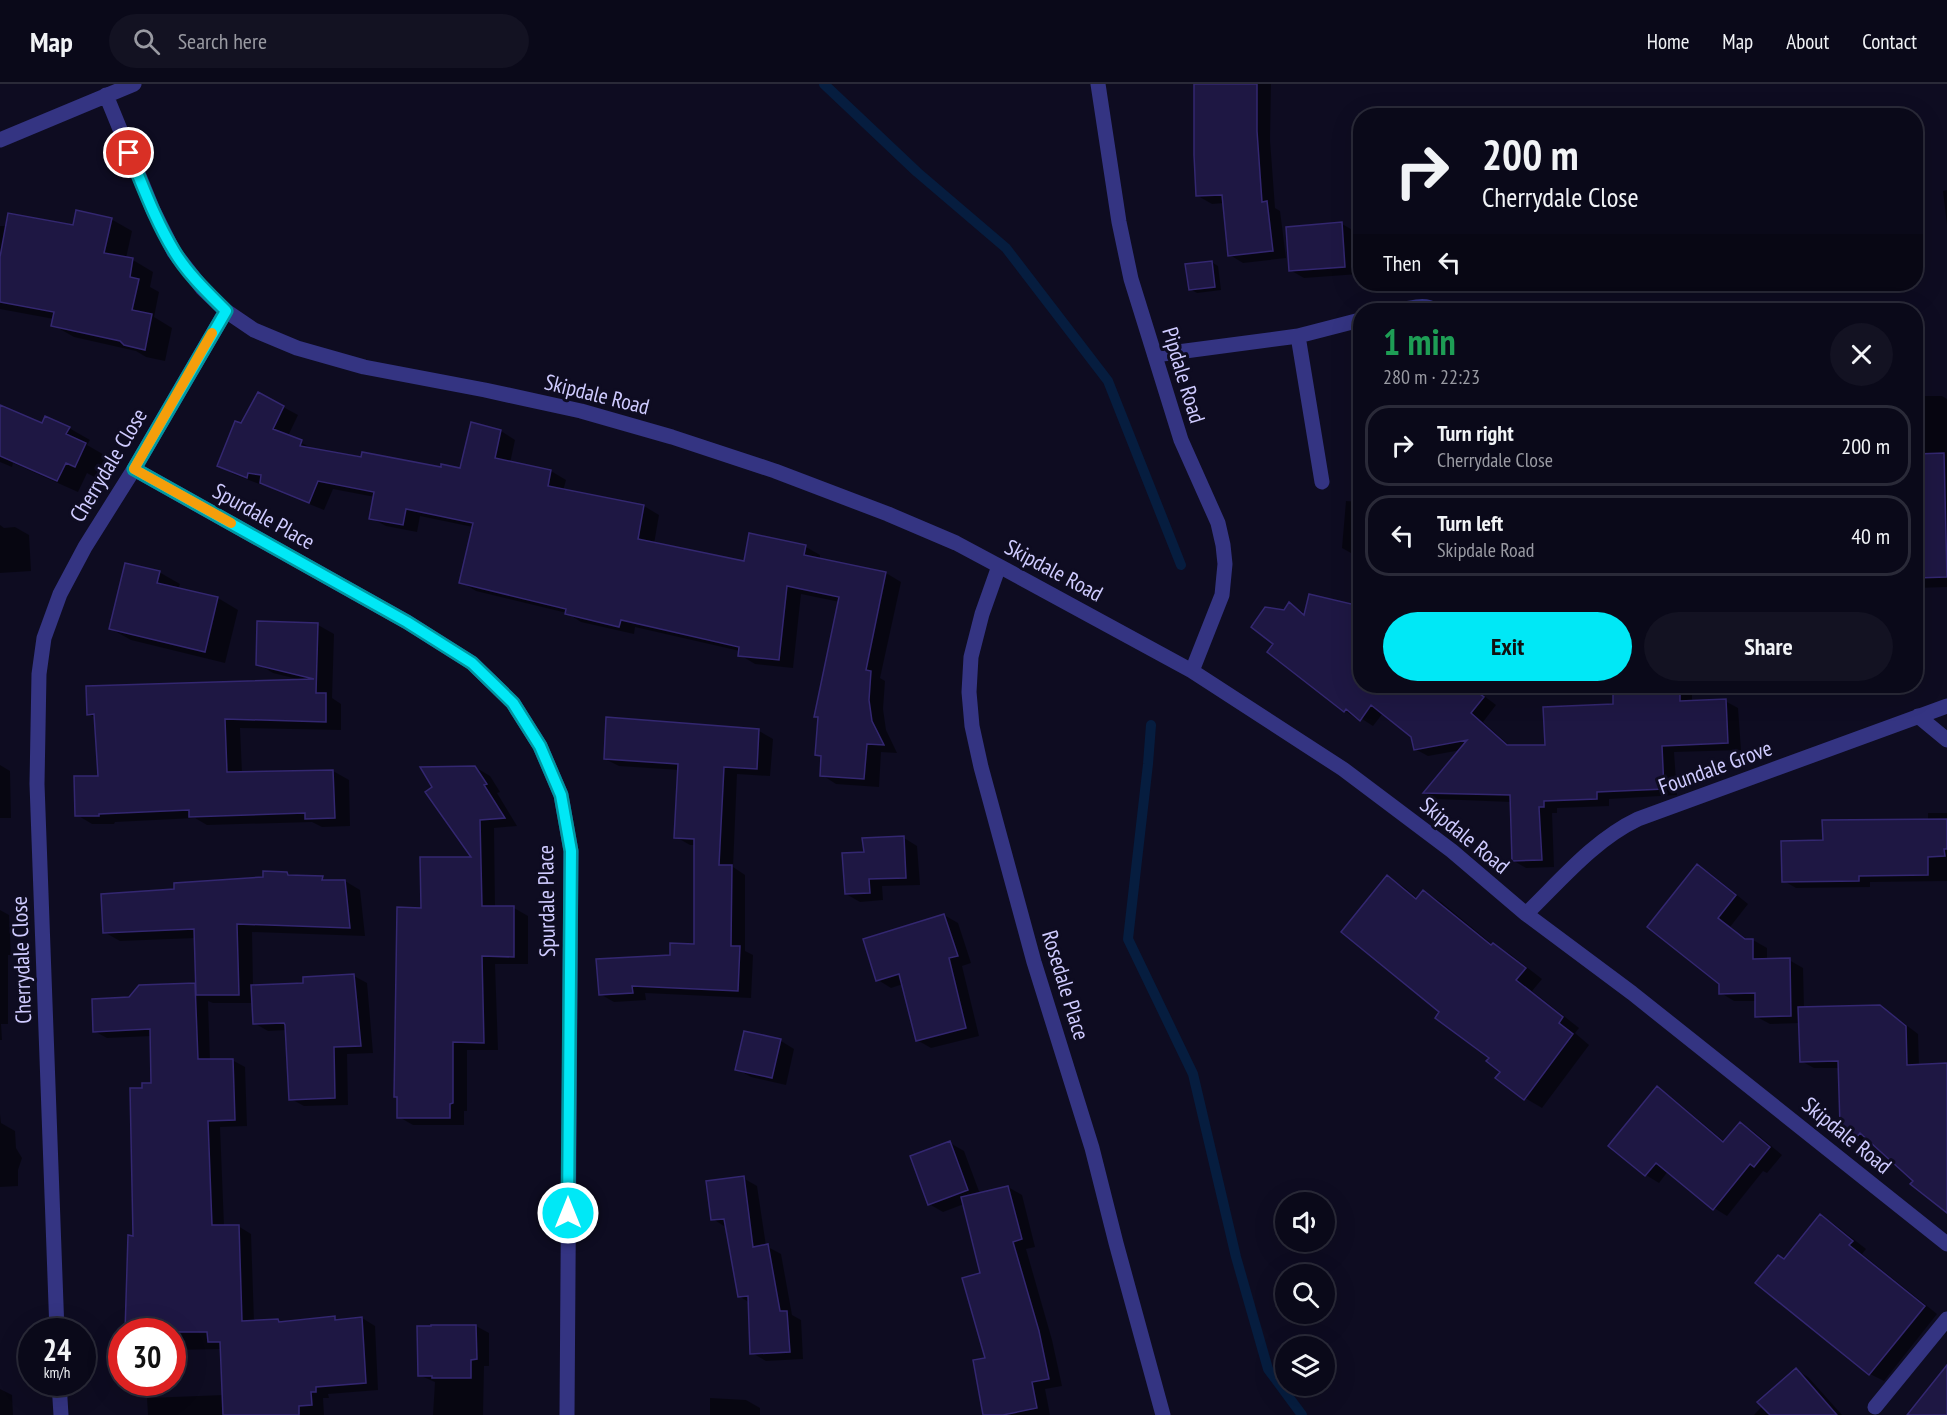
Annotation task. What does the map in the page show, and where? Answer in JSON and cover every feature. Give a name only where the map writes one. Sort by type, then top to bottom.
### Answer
[{"type":"street","points":[[0,140],[134,84]]},
{"type":"street","name":"Pipdale Road","points":[[1098,84],[1119,222],[1131,279],[1181,440],[1218,523],[1223,544],[1225,564],[1222,595],[1192,670]]},
{"type":"street","name":"Skipdale Road","points":[[106,95],[153,210],[174,252],[202,288],[226,311],[254,330],[297,348],[364,367],[581,411],[672,436],[775,471],[888,514],[956,543],[1192,670],[1343,769],[1452,851],[1526,914],[1632,993],[1947,1244]]},
{"type":"street","name":"Cherrydale Close","points":[[57,1318],[38,795],[39,674],[44,638],[60,594],[85,547],[134,469],[226,311]]},
{"type":"street","points":[[1155,356],[1298,336],[1353,322]]},
{"type":"street","points":[[1298,336],[1322,482]]},
{"type":"street","name":"Spurdale Place","points":[[134,469],[407,622],[472,663],[513,703],[540,746],[561,795],[571,851],[567,1415]]},
{"type":"street","name":"Rosedale Place","points":[[999,566],[982,614],[971,657],[969,692],[972,726],[1034,962],[1092,1148],[1163,1415]]},
{"type":"street","name":"Foundale Grove","points":[[1526,914],[1602,841],[1619,828],[1947,706]]},
{"type":"street","points":[[1918,717],[1947,740]]},
{"type":"street","points":[[1875,1407],[1947,1319]]},
{"type":"street","points":[[60,1396],[61,1415]]},
{"type":"building","points":[[1194,84],[1257,84],[1257,131],[1262,202],[1267,201],[1273,251],[1228,256],[1222,195],[1196,196]]},
{"type":"building","points":[[76,210],[112,218],[104,253],[133,258],[130,277],[139,279],[132,310],[152,314],[145,350],[124,345],[120,341],[51,326],[54,312],[0,302],[0,257],[8,213],[73,225]]},
{"type":"building","points":[[1342,222],[1345,267],[1289,271],[1286,227]]},
{"type":"building","points":[[1212,261],[1215,287],[1189,290],[1185,264]]},
{"type":"building","points":[[258,392],[284,406],[273,429],[302,440],[300,446],[361,457],[362,452],[441,467],[441,464],[460,468],[471,422],[501,430],[495,458],[551,470],[548,486],[644,505],[638,539],[744,561],[749,533],[806,545],[804,555],[886,572],[866,670],[871,671],[869,700],[872,721],[884,745],[867,744],[864,779],[820,776],[821,756],[815,755],[818,717],[814,717],[839,597],[787,586],[779,660],[738,656],[739,647],[621,620],[619,627],[565,614],[566,609],[459,583],[473,523],[406,509],[403,525],[369,519],[374,492],[318,481],[309,503],[260,483],[261,475],[248,473],[247,478],[217,466],[235,421],[241,423]]},
{"type":"building","points":[[0,405],[42,423],[45,416],[70,427],[66,434],[86,443],[75,467],[66,463],[57,481],[0,456]]},
{"type":"building","points":[[1944,453],[1947,577],[1923,578],[1923,454]]},
{"type":"building","points":[[125,563],[160,571],[157,583],[218,597],[205,652],[109,629]]},
{"type":"building","points":[[1309,594],[1353,604],[1353,693],[1479,693],[1484,697],[1471,713],[1507,745],[1545,745],[1543,707],[1613,704],[1613,693],[1680,693],[1680,701],[1726,699],[1728,743],[1662,746],[1664,789],[1597,792],[1597,799],[1544,801],[1544,807],[1539,807],[1542,860],[1512,861],[1510,795],[1423,793],[1467,740],[1414,750],[1411,737],[1371,705],[1360,721],[1346,709],[1344,712],[1267,652],[1273,644],[1251,627],[1265,607],[1284,610],[1289,602],[1304,615]]},
{"type":"building","points":[[257,621],[318,623],[316,693],[326,693],[326,722],[225,719],[227,772],[333,770],[335,818],[305,819],[305,813],[189,817],[189,810],[75,816],[74,776],[98,776],[94,714],[87,715],[86,686],[314,679],[256,665]]},
{"type":"building","points":[[606,717],[759,729],[757,769],[724,767],[719,865],[732,865],[731,946],[740,946],[738,991],[632,986],[633,993],[599,995],[596,959],[670,955],[670,943],[694,944],[694,839],[674,838],[678,764],[604,759]]},
{"type":"building","points":[[475,766],[505,818],[480,820],[482,906],[514,906],[514,957],[482,956],[484,1043],[453,1042],[453,1103],[450,1104],[450,1118],[397,1118],[397,1097],[394,1097],[397,907],[421,908],[420,857],[471,857],[425,792],[432,787],[420,767]]},
{"type":"building","points":[[1947,819],[1945,856],[1928,857],[1928,875],[1859,876],[1859,881],[1782,882],[1781,841],[1823,840],[1822,820]]},
{"type":"building","points":[[904,836],[906,878],[869,879],[870,893],[845,894],[842,853],[864,852],[862,838]]},
{"type":"building","points":[[1697,864],[1736,895],[1718,918],[1745,939],[1753,939],[1753,959],[1790,958],[1791,1016],[1755,1017],[1755,993],[1719,994],[1719,984],[1647,927]]},
{"type":"building","points":[[263,871],[287,872],[288,875],[323,876],[322,880],[345,880],[350,928],[237,924],[239,995],[196,995],[194,929],[103,933],[101,894],[174,889],[174,883],[263,877]]},
{"type":"building","points":[[1387,875],[1416,899],[1423,890],[1491,945],[1493,943],[1526,968],[1516,980],[1563,1017],[1559,1023],[1573,1034],[1524,1100],[1495,1078],[1500,1072],[1486,1061],[1489,1058],[1435,1018],[1439,1012],[1341,932]]},
{"type":"building","points":[[944,914],[958,956],[949,958],[966,1028],[916,1041],[899,974],[876,981],[863,939]]},
{"type":"building","points":[[354,974],[361,1046],[334,1047],[335,1098],[289,1100],[285,1025],[284,1023],[253,1024],[251,985],[303,983],[303,977]]},
{"type":"building","points":[[195,983],[198,1059],[233,1059],[235,1120],[208,1121],[212,1225],[239,1225],[242,1321],[278,1319],[279,1322],[335,1316],[335,1320],[362,1317],[366,1383],[316,1387],[316,1392],[311,1392],[312,1405],[299,1406],[299,1415],[223,1415],[220,1342],[208,1342],[207,1332],[186,1332],[186,1318],[125,1318],[128,1235],[133,1236],[130,1088],[142,1088],[142,1083],[151,1083],[150,1029],[93,1032],[92,999],[129,997],[139,985]]},
{"type":"building","points":[[1880,1005],[1906,1026],[1907,1065],[1947,1063],[1947,1213],[1910,1184],[1913,1181],[1860,1133],[1856,1138],[1840,1125],[1838,1061],[1800,1062],[1798,1007]]},
{"type":"building","points":[[744,1031],[781,1039],[772,1078],[735,1070]]},
{"type":"building","points":[[1657,1086],[1723,1142],[1740,1122],[1770,1147],[1754,1167],[1750,1164],[1713,1210],[1656,1163],[1645,1176],[1608,1146]]},
{"type":"building","points":[[950,1141],[968,1190],[928,1205],[910,1156]]},
{"type":"building","points":[[744,1176],[753,1247],[768,1244],[780,1311],[787,1311],[790,1352],[750,1354],[748,1296],[738,1297],[724,1219],[711,1220],[706,1181]]},
{"type":"building","points":[[1008,1186],[1022,1239],[1013,1242],[1039,1331],[1049,1379],[1032,1382],[1037,1408],[1003,1415],[983,1415],[973,1360],[985,1358],[962,1278],[980,1273],[961,1197]]},
{"type":"building","points":[[1820,1214],[1853,1241],[1849,1245],[1925,1306],[1869,1375],[1755,1283],[1778,1255],[1784,1259]]},
{"type":"building","points":[[476,1325],[477,1359],[471,1360],[471,1378],[418,1376],[417,1326]]},
{"type":"building","points":[[1947,1365],[1947,1415],[1907,1415]]},
{"type":"building","points":[[1796,1368],[1837,1415],[1770,1415],[1757,1402]]},
{"type":"waterway","points":[[824,84],[917,172],[1006,248],[1108,381],[1181,565]]},
{"type":"waterway","points":[[1151,725],[1128,939],[1193,1074],[1236,1257],[1268,1369],[1302,1415]]},
{"type":"slow traffic","points":[[212,333],[134,469],[231,523]]},
{"type":"route","points":[[129,153],[174,252],[202,288],[226,311],[134,469],[407,622],[472,663],[513,703],[540,746],[561,795],[571,851],[568,1213]]}]
